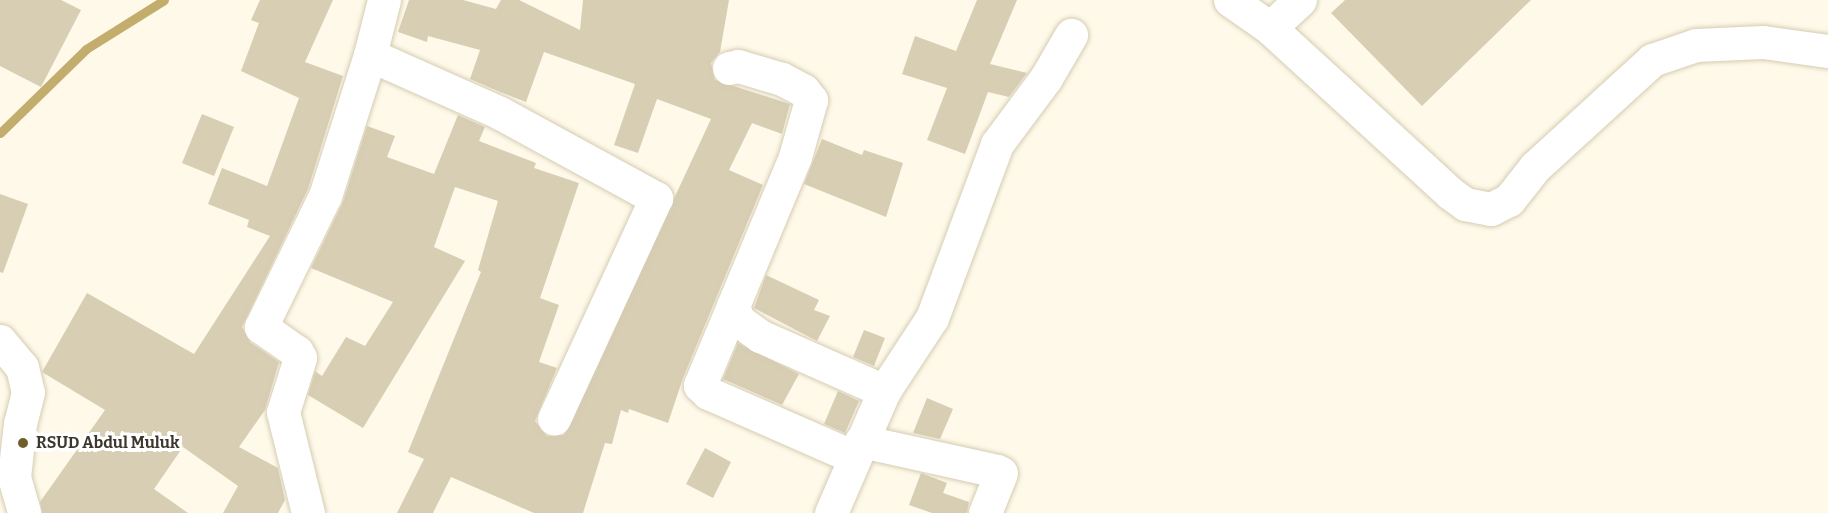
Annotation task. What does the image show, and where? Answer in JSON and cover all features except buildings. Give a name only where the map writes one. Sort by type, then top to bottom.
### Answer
[{"type":"street","points":[[308,513],[283,412],[300,358],[297,352],[261,327],[326,196],[370,56],[384,0]]},
{"type":"street","points":[[1230,0],[1270,28],[1450,193],[1465,204],[1491,210],[1509,200],[1536,167],[1652,60],[1696,45],[1763,42],[1828,51]]},
{"type":"street","points":[[1270,28],[1300,0]]},
{"type":"street","points":[[831,513],[884,390],[932,318],[997,144],[1046,78],[1071,35]]},
{"type":"street","points":[[370,56],[500,113],[656,198],[554,419]]},
{"type":"street","points":[[729,68],[738,66],[782,79],[803,90],[811,100],[795,157],[700,385],[708,393],[857,449],[998,471],[1001,473],[985,513]]},
{"type":"street","points":[[733,306],[738,320],[760,336],[884,390]]},
{"type":"street","points":[[0,340],[22,367],[28,392],[20,423],[14,477],[24,513]]},
{"type":"waterway","points":[[0,133],[86,49],[164,0]]},
{"type":"place","name":"RSUD Abdul Muluk","points":[[23,443]]}]
